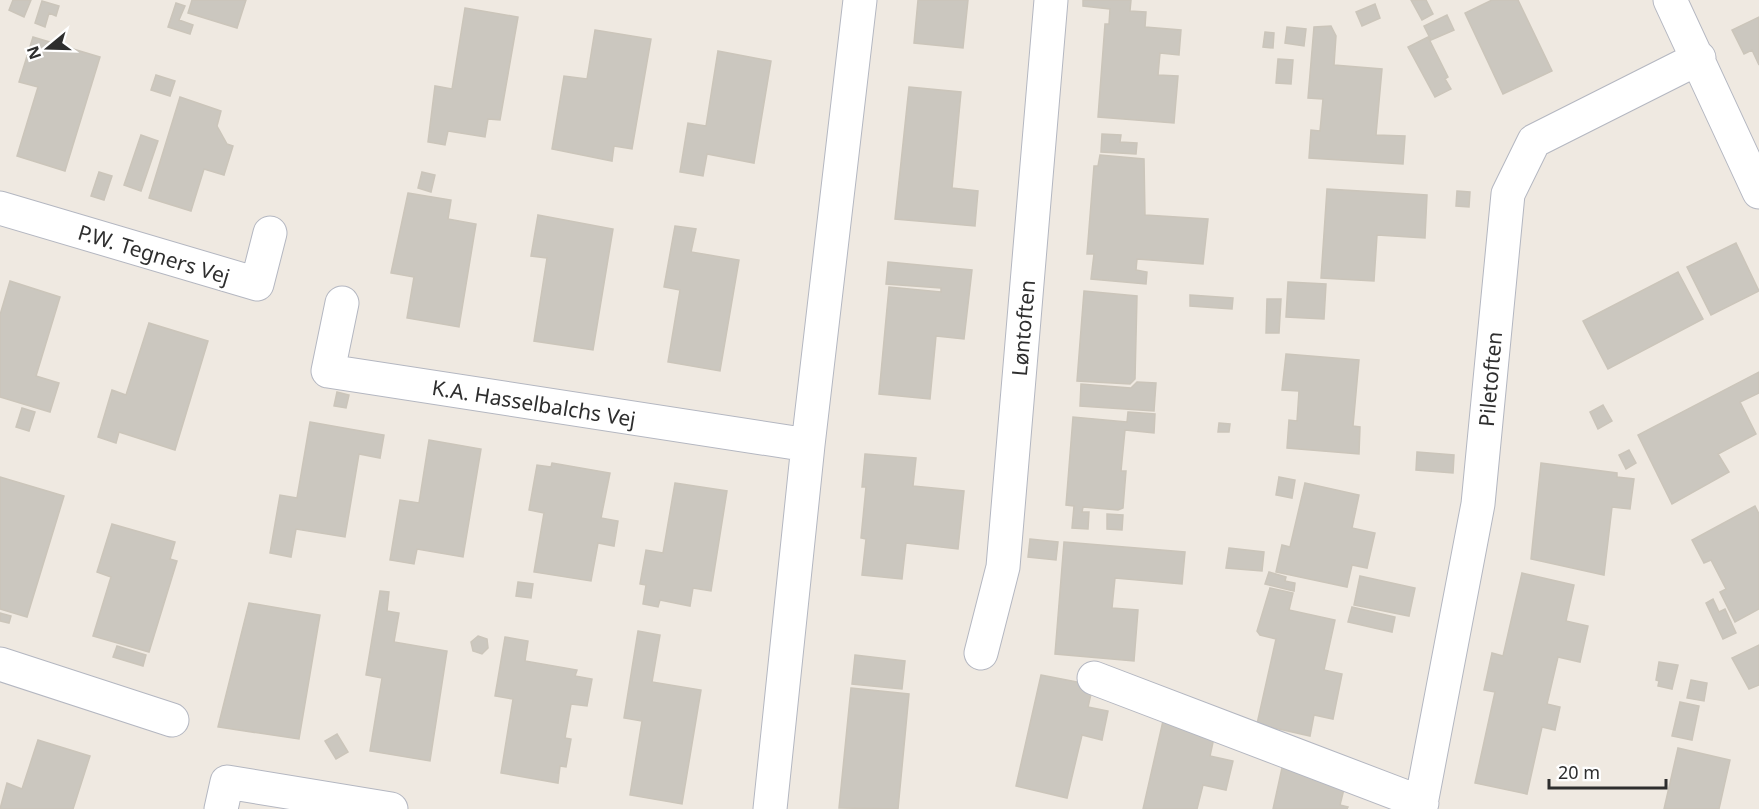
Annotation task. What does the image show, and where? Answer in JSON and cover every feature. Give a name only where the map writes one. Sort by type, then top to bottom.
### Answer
[{"type":"street","points":[[770,809],[808,446],[860,0]]},
{"type":"street","name":"Løntoften","points":[[981,653],[1003,567],[1051,0]]},
{"type":"street","points":[[1670,0],[1699,58],[1759,192]]},
{"type":"street","name":"Piletoften","points":[[1094,678],[1421,806],[1478,504],[1508,194],[1534,141],[1699,58]]},
{"type":"street","name":"P.W. Tegners Vej","points":[[0,208],[256,285],[270,232]]},
{"type":"street","name":"K.A. Hasselbalchs Vej","points":[[342,303],[328,371],[808,446]]},
{"type":"street","points":[[0,664],[172,720]]},
{"type":"street","points":[[221,809],[226,782],[391,809]]},
{"type":"building","points":[[13,0],[31,0],[24,17],[9,10]]},
{"type":"building","points":[[192,0],[246,0],[237,28],[188,13]]},
{"type":"building","points":[[918,0],[968,0],[963,48],[914,43]]},
{"type":"building","points":[[1083,0],[1131,0],[1130,11],[1146,12],[1145,27],[1181,30],[1179,55],[1160,53],[1158,75],[1178,76],[1174,123],[1098,117],[1105,24],[1109,24],[1110,9],[1083,6]]},
{"type":"building","points":[[1411,0],[1426,0],[1433,14],[1422,20]]},
{"type":"building","points":[[1492,0],[1518,0],[1552,71],[1503,94],[1465,13]]},
{"type":"building","points":[[42,1],[59,6],[56,16],[49,13],[45,27],[35,23]]},
{"type":"building","points":[[176,3],[185,6],[179,20],[193,25],[190,34],[168,27]]},
{"type":"building","points":[[1375,4],[1380,18],[1362,26],[1356,12]]},
{"type":"building","points":[[465,8],[518,17],[500,120],[488,119],[485,137],[448,131],[445,145],[428,142],[435,86],[452,89]]},
{"type":"building","points":[[1447,15],[1454,30],[1431,40],[1424,26]]},
{"type":"building","points":[[1759,17],[1759,65],[1752,50],[1744,54],[1732,30]]},
{"type":"building","points":[[1331,26],[1336,36],[1334,65],[1382,69],[1376,135],[1405,136],[1403,164],[1309,158],[1311,130],[1320,131],[1323,99],[1308,98],[1314,27]]},
{"type":"building","points":[[1287,27],[1306,29],[1304,46],[1285,43]]},
{"type":"building","points":[[595,30],[651,39],[632,149],[614,146],[612,161],[552,149],[564,76],[587,79]]},
{"type":"building","points":[[1265,32],[1274,33],[1273,48],[1263,47]]},
{"type":"building","points":[[33,37],[100,57],[65,171],[17,156],[38,87],[19,82]]},
{"type":"building","points":[[1428,37],[1448,77],[1445,79],[1451,89],[1435,97],[1408,47]]},
{"type":"building","points":[[718,51],[771,61],[754,163],[707,154],[703,176],[680,172],[688,123],[706,126]]},
{"type":"building","points":[[1278,59],[1293,60],[1291,84],[1276,83]]},
{"type":"building","points":[[156,75],[175,81],[170,96],[151,90]]},
{"type":"building","points":[[909,87],[961,92],[952,188],[978,191],[975,226],[895,219]]},
{"type":"building","points":[[180,97],[221,111],[217,126],[227,144],[233,146],[224,175],[204,169],[191,211],[149,198]]},
{"type":"building","points":[[1102,134],[1121,135],[1120,142],[1137,143],[1136,154],[1101,152]]},
{"type":"building","points":[[141,135],[158,141],[141,191],[124,185]]},
{"type":"building","points":[[1100,155],[1144,159],[1145,215],[1208,219],[1203,264],[1137,259],[1136,270],[1147,272],[1146,284],[1091,279],[1094,254],[1087,254],[1094,166],[1098,166]]},
{"type":"building","points":[[99,172],[112,176],[104,200],[91,196]]},
{"type":"building","points":[[422,172],[435,175],[431,192],[418,188]]},
{"type":"building","points":[[1327,189],[1427,195],[1425,238],[1377,235],[1374,281],[1321,278]]},
{"type":"building","points":[[1457,191],[1470,192],[1469,207],[1456,206]]},
{"type":"building","points":[[408,193],[451,200],[448,219],[476,224],[459,327],[407,318],[414,277],[391,273]]},
{"type":"building","points":[[538,215],[613,229],[593,350],[534,341],[547,258],[531,256]]},
{"type":"building","points":[[675,226],[696,229],[691,252],[739,260],[720,371],[668,362],[680,290],[664,287]]},
{"type":"building","points":[[1736,243],[1759,291],[1711,315],[1687,267]]},
{"type":"building","points":[[888,262],[972,270],[964,339],[936,336],[930,399],[879,394],[889,287],[941,292],[941,288],[886,284]]},
{"type":"building","points":[[1678,272],[1703,319],[1608,369],[1583,321]]},
{"type":"building","points":[[10,281],[60,297],[36,376],[59,383],[50,412],[0,397],[0,315]]},
{"type":"building","points":[[1288,282],[1326,284],[1324,319],[1286,317]]},
{"type":"building","points":[[1084,291],[1137,296],[1135,379],[1130,384],[1077,381]]},
{"type":"building","points":[[1190,295],[1233,298],[1232,309],[1190,306]]},
{"type":"building","points":[[1267,299],[1281,299],[1279,333],[1266,333]]},
{"type":"building","points":[[149,323],[208,341],[175,450],[119,432],[116,443],[98,437],[112,390],[126,395]]},
{"type":"building","points":[[1286,354],[1359,360],[1353,426],[1360,427],[1359,454],[1287,448],[1289,420],[1297,421],[1299,391],[1282,390]]},
{"type":"building","points":[[1759,372],[1759,393],[1740,402],[1756,434],[1718,454],[1729,472],[1672,504],[1638,435]]},
{"type":"building","points":[[1137,382],[1156,383],[1154,411],[1080,406],[1081,384],[1131,388]]},
{"type":"building","points":[[337,392],[349,395],[346,408],[334,406]]},
{"type":"building","points":[[1603,405],[1612,421],[1598,429],[1590,412]]},
{"type":"building","points":[[22,408],[35,412],[29,431],[16,427]]},
{"type":"building","points":[[1128,412],[1155,414],[1154,433],[1125,430],[1121,471],[1126,471],[1123,508],[1118,510],[1083,507],[1082,512],[1089,512],[1088,529],[1072,528],[1074,506],[1066,505],[1073,417],[1127,422]]},
{"type":"building","points":[[310,422],[384,435],[380,458],[359,454],[345,537],[296,529],[291,557],[270,553],[280,495],[297,498]]},
{"type":"building","points":[[1219,423],[1230,424],[1229,432],[1218,432]]},
{"type":"building","points":[[429,440],[481,449],[463,557],[417,549],[414,564],[390,560],[400,500],[419,503]]},
{"type":"building","points":[[1629,450],[1636,463],[1626,469],[1619,455]]},
{"type":"building","points":[[1417,452],[1454,455],[1453,473],[1416,470]]},
{"type":"building","points":[[865,454],[916,458],[913,486],[964,491],[958,549],[906,543],[902,579],[862,575],[866,539],[861,538],[866,487],[862,487]]},
{"type":"building","points":[[552,463],[610,473],[601,518],[618,521],[614,546],[598,543],[591,581],[534,572],[544,513],[529,510],[537,465],[551,467]]},
{"type":"building","points":[[1541,463],[1617,473],[1617,477],[1634,479],[1630,509],[1612,507],[1604,575],[1531,559]]},
{"type":"building","points":[[0,477],[64,496],[27,617],[0,609]]},
{"type":"building","points":[[1279,477],[1295,480],[1292,498],[1276,495]]},
{"type":"building","points":[[675,483],[727,491],[711,591],[693,588],[690,606],[660,600],[658,607],[643,604],[646,585],[640,584],[646,550],[663,553]]},
{"type":"building","points":[[1305,483],[1359,495],[1352,528],[1375,533],[1367,568],[1352,565],[1347,587],[1276,572],[1282,545],[1290,547]]},
{"type":"building","points":[[1755,506],[1759,514],[1759,609],[1735,622],[1720,592],[1726,589],[1711,560],[1704,563],[1692,540]]},
{"type":"building","points":[[1107,514],[1123,515],[1122,530],[1107,529]]},
{"type":"building","points":[[112,524],[175,542],[170,559],[177,561],[149,652],[93,636],[111,577],[97,572]]},
{"type":"building","points":[[1030,539],[1058,542],[1056,560],[1028,557]]},
{"type":"building","points":[[1064,542],[1185,552],[1182,584],[1115,578],[1112,608],[1138,610],[1134,661],[1055,654]]},
{"type":"building","points":[[1229,548],[1264,552],[1262,571],[1226,568]]},
{"type":"building","points":[[1269,572],[1286,577],[1285,581],[1295,583],[1294,591],[1265,584]]},
{"type":"building","points":[[1522,573],[1574,585],[1566,621],[1588,626],[1580,662],[1558,657],[1547,704],[1560,707],[1555,730],[1542,727],[1527,794],[1475,783],[1495,692],[1484,690],[1492,653],[1503,656]]},
{"type":"building","points":[[1360,576],[1415,588],[1409,616],[1354,605]]},
{"type":"building","points":[[518,582],[533,584],[531,598],[516,596]]},
{"type":"building","points":[[1270,588],[1293,593],[1289,610],[1335,620],[1324,670],[1342,674],[1333,719],[1314,715],[1310,736],[1257,724],[1276,639],[1260,635],[1257,631]]},
{"type":"building","points":[[380,591],[389,592],[387,611],[399,613],[394,642],[447,651],[430,761],[370,751],[382,678],[366,675]]},
{"type":"building","points":[[1713,599],[1719,612],[1725,609],[1736,633],[1723,639],[1706,603]]},
{"type":"building","points":[[249,603],[320,615],[299,739],[218,727]]},
{"type":"building","points":[[1352,607],[1395,617],[1392,632],[1348,622]]},
{"type":"building","points":[[0,613],[11,616],[9,623],[0,621]]},
{"type":"building","points":[[638,631],[660,635],[652,682],[701,690],[682,804],[630,795],[642,721],[624,718]]},
{"type":"building","points":[[478,636],[487,639],[488,648],[482,654],[473,651],[471,642]]},
{"type":"building","points":[[505,637],[528,641],[525,661],[577,670],[575,676],[592,679],[587,706],[571,704],[565,738],[571,739],[566,767],[560,766],[558,783],[501,773],[513,699],[495,696]]},
{"type":"building","points":[[1759,645],[1759,685],[1749,689],[1732,658]]},
{"type":"building","points":[[117,646],[146,655],[143,666],[113,657]]},
{"type":"building","points":[[855,655],[905,661],[902,689],[852,684]]},
{"type":"building","points":[[1659,662],[1678,665],[1672,689],[1658,686],[1659,681],[1656,680]]},
{"type":"building","points":[[1041,675],[1093,685],[1088,707],[1108,711],[1102,740],[1082,735],[1067,798],[1016,786]]},
{"type":"building","points":[[1691,680],[1707,683],[1704,701],[1687,698]]},
{"type":"building","points":[[851,688],[909,694],[898,809],[839,808]]},
{"type":"building","points":[[1680,702],[1699,706],[1692,740],[1672,736]]},
{"type":"building","points":[[1163,721],[1215,733],[1210,756],[1233,761],[1226,790],[1203,785],[1197,809],[1143,809]]},
{"type":"building","points":[[337,734],[348,752],[336,759],[325,741]]},
{"type":"building","points":[[38,740],[90,756],[73,809],[0,809],[7,783],[22,789]]},
{"type":"building","points":[[1678,748],[1730,760],[1719,809],[1664,809]]},
{"type":"building","points":[[1282,768],[1345,785],[1340,805],[1348,807],[1347,809],[1273,809]]}]
